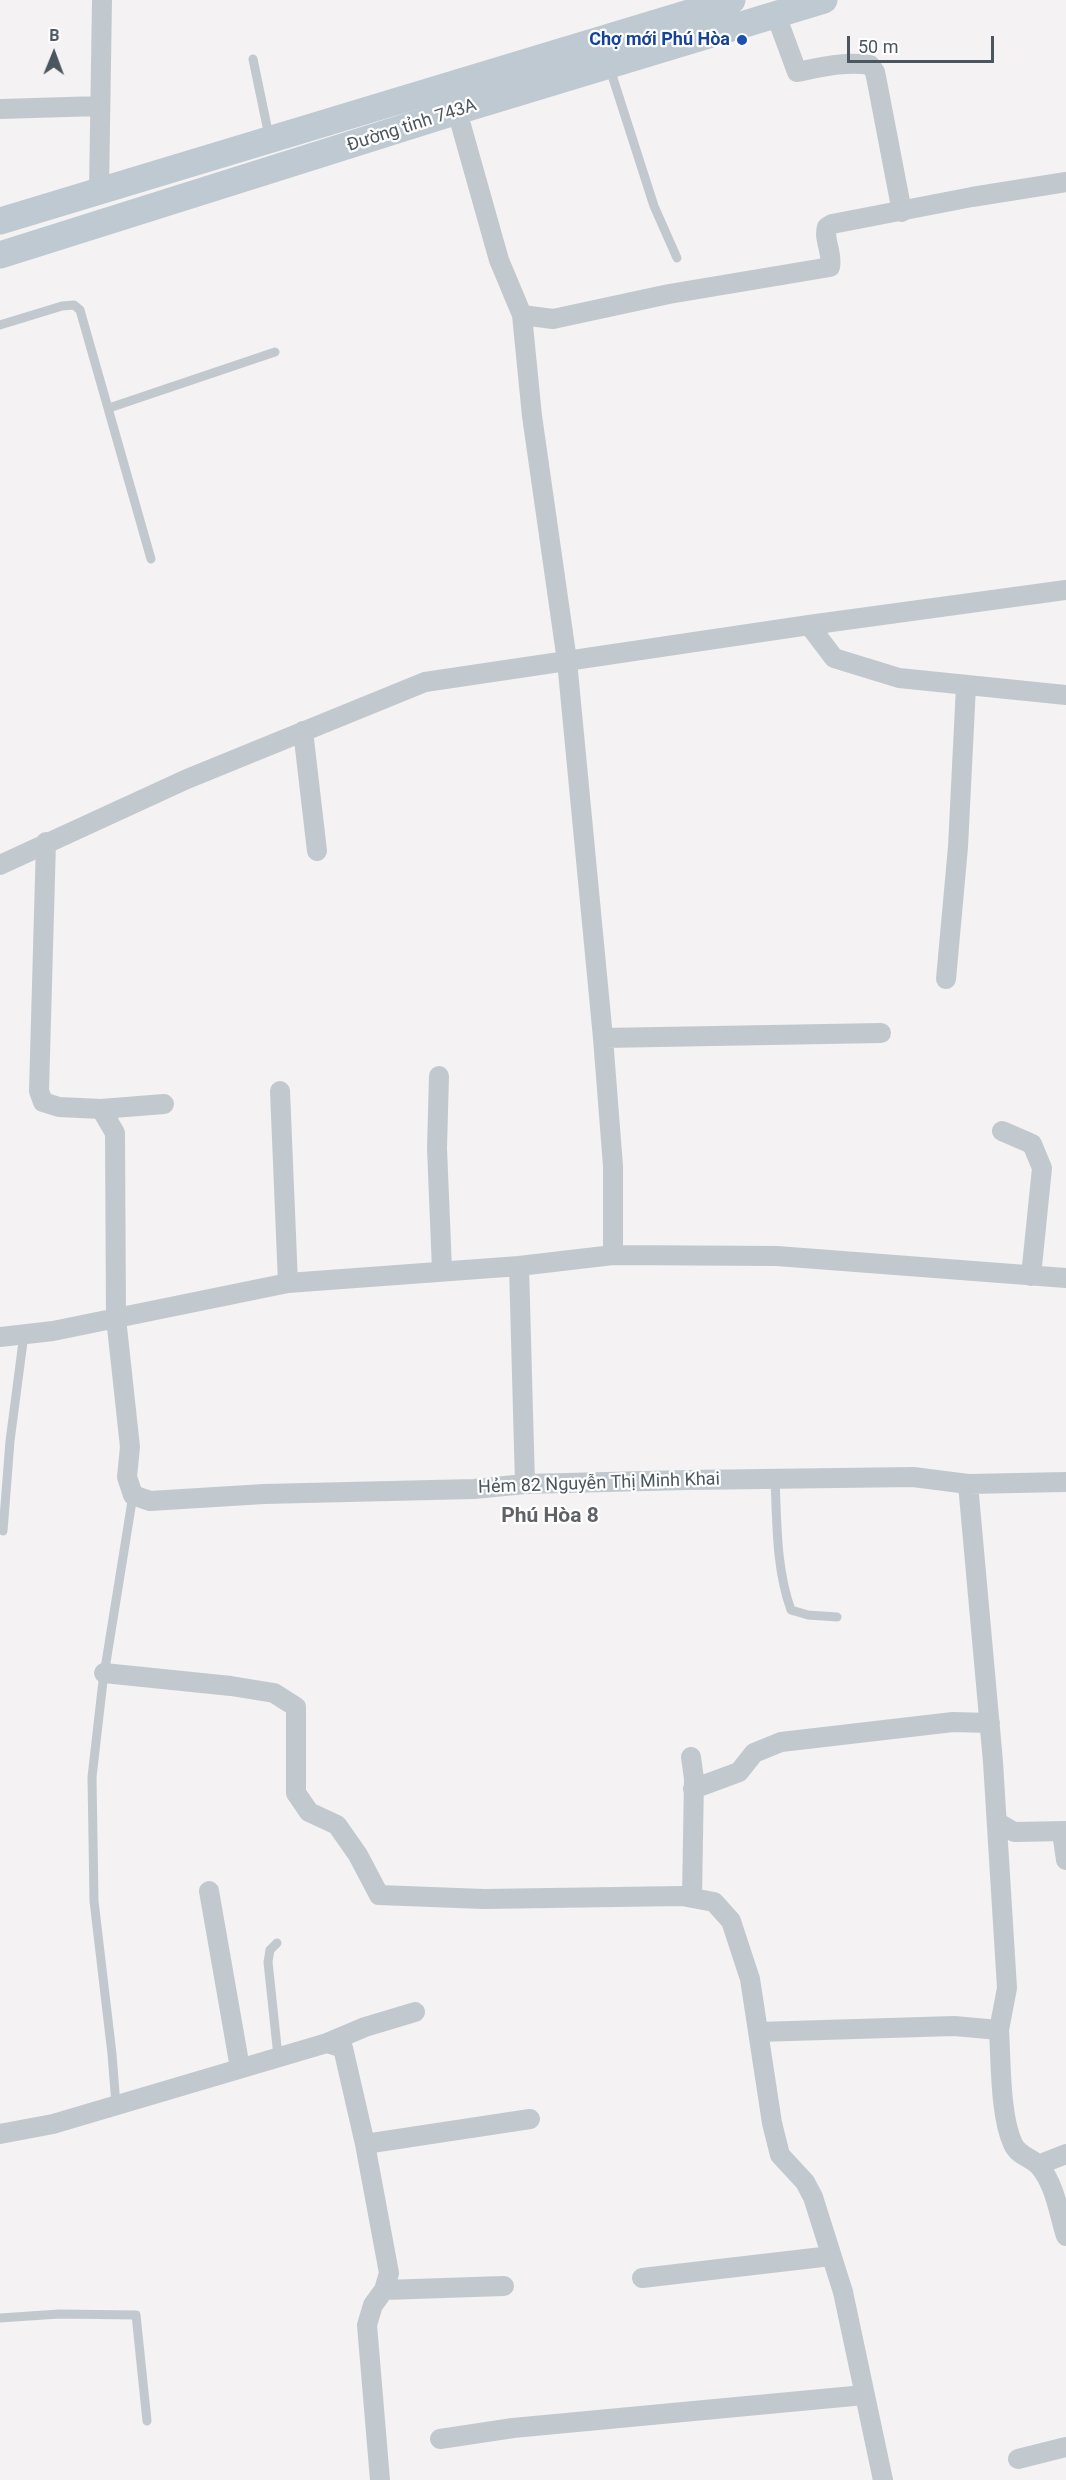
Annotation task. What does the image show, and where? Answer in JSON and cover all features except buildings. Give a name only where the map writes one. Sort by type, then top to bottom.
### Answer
[{"type":"main road","name":"Đường tỉnh 743A","points":[[0,221],[732,0]]},
{"type":"main road","name":"Đường tỉnh 743A","points":[[0,255],[457,111],[609,66],[773,8],[824,0]]},
{"type":"main road","points":[[449,85],[457,111]]},
{"type":"main road","points":[[99,191],[108,222]]},
{"type":"street","points":[[99,191],[102,0]]},
{"type":"street","points":[[773,8],[797,72],[856,63],[870,65],[875,72],[902,212]]},
{"type":"street","points":[[0,109],[100,106]]},
{"type":"street","points":[[457,111],[499,260],[522,315],[532,416],[567,661],[613,1166],[613,1255]]},
{"type":"street","points":[[522,315],[553,319],[669,294],[830,267],[831,252],[825,233],[827,227],[972,197],[1066,182]]},
{"type":"street","points":[[0,865],[187,779],[425,682],[809,625],[1066,590]]},
{"type":"street","points":[[809,625],[834,658],[899,678],[1066,695]]},
{"type":"street","points":[[946,979],[958,847],[966,686]]},
{"type":"street","points":[[303,731],[317,851]]},
{"type":"street","points":[[46,842],[39,1091],[43,1102],[59,1107],[101,1109],[165,1104]]},
{"type":"street","points":[[603,1038],[881,1033]]},
{"type":"street","points":[[439,1076],[437,1148],[442,1270]]},
{"type":"street","points":[[280,1091],[288,1283]]},
{"type":"street","points":[[101,1109],[115,1133],[116,1318],[130,1448],[127,1477],[133,1495]]},
{"type":"street","points":[[1002,1131],[1032,1144],[1042,1168],[1031,1276]]},
{"type":"street","points":[[0,1337],[116,1318],[288,1283],[519,1266],[613,1255],[777,1256],[1066,1278]]},
{"type":"street","points":[[519,1266],[525,1484]]},
{"type":"street","name":"Hẻm 82 Nguyễn Thị Minh Khai","points":[[133,1495],[150,1501],[264,1494],[474,1489],[525,1484],[914,1477],[968,1484],[1066,1482]]},
{"type":"street","points":[[968,1484],[990,1723],[1007,1988],[999,2030],[1006,2122],[1013,2144],[1020,2155],[1038,2165],[1047,2177],[1066,2236]]},
{"type":"street","points":[[104,1673],[231,1686],[274,1694],[296,1707],[296,1793],[309,1812],[338,1825],[358,1855],[379,1895],[484,1899],[682,1896],[714,1902],[731,1921],[750,1979],[772,2123],[780,2155],[805,2182],[813,2197],[843,2292],[883,2480]]},
{"type":"street","points":[[693,1789],[740,1772],[754,1753],[780,1742],[953,1722],[990,1723]]},
{"type":"street","points":[[692,1757],[692,1898]]},
{"type":"street","points":[[997,1822],[1014,1832],[1064,1832],[1066,1860]]},
{"type":"street","points":[[209,1891],[240,2068]]},
{"type":"street","points":[[0,2134],[53,2124],[327,2043],[365,2027],[415,2012]]},
{"type":"street","points":[[758,2032],[954,2026],[999,2030]]},
{"type":"street","points":[[327,2043],[343,2048],[365,2144],[389,2273],[384,2290],[373,2305],[367,2325],[380,2480]]},
{"type":"street","points":[[365,2144],[530,2119]]},
{"type":"street","points":[[1038,2165],[1066,2154]]},
{"type":"street","points":[[642,2278],[831,2256]]},
{"type":"street","points":[[384,2290],[504,2286]]},
{"type":"street","points":[[440,2439],[513,2428],[864,2396]]},
{"type":"street","points":[[1018,2459],[1066,2447]]},
{"type":"lane","points":[[252,59],[270,140]]},
{"type":"lane","points":[[609,66],[654,206],[677,258]]},
{"type":"lane","points":[[0,326],[62,306],[76,306],[85,321],[151,559]]},
{"type":"lane","points":[[109,408],[275,352]]},
{"type":"lane","points":[[3,1531],[3,1507],[24,1334]]},
{"type":"lane","points":[[775,1479],[783,1581],[790,1610],[808,1615],[837,1617]]},
{"type":"lane","points":[[116,2105],[94,1901],[92,1777],[104,1673],[133,1495]]},
{"type":"lane","points":[[277,1943],[270,1950],[268,1962],[278,2056]]},
{"type":"lane","points":[[0,2318],[59,2314],[136,2315],[147,2421]]},
{"type":"place","name":"Chợ mới Phú Hòa","points":[[742,40]]},
{"type":"district","name":"Phú Hòa 8","points":[[550,1517]]}]
